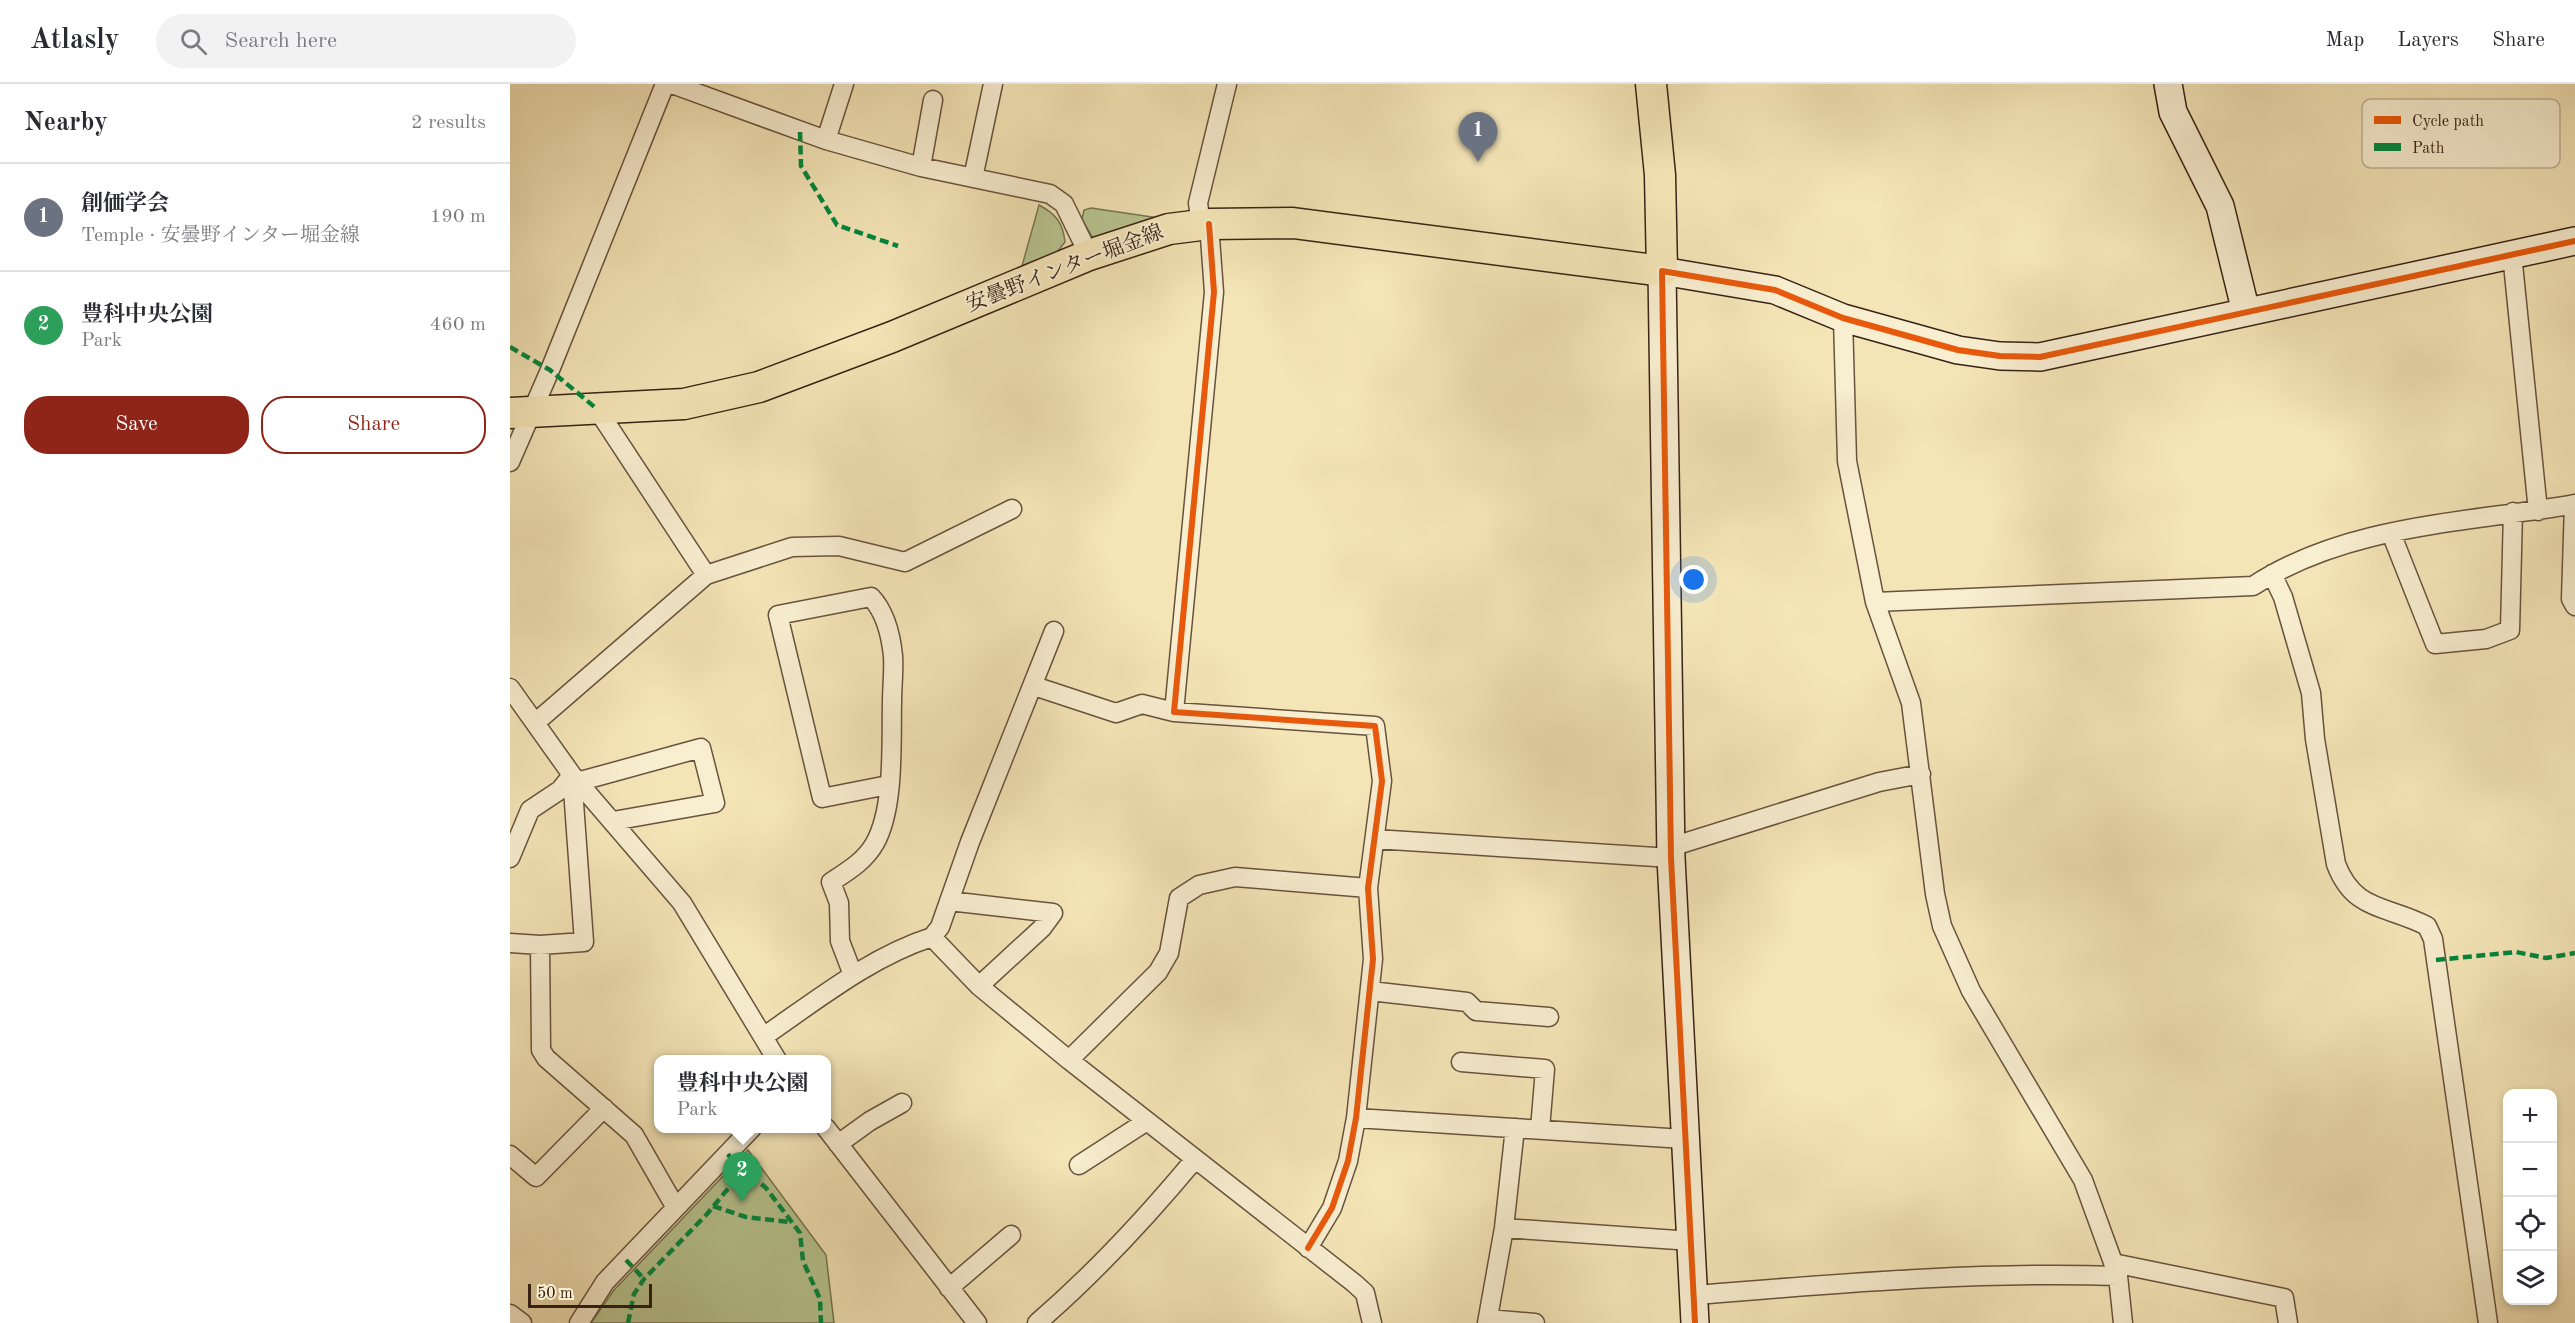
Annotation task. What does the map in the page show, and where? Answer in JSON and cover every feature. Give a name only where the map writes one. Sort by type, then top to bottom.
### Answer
[{"type":"main road","points":[[1651,84],[1660,175],[1662,271]]},
{"type":"main road","name":"安曇野インター堀金線","points":[[521,412],[684,404],[759,387],[892,337],[1089,255],[1169,229],[1205,224],[1293,223],[1662,271]]},
{"type":"street","points":[[510,462],[521,412],[665,84]]},
{"type":"street","points":[[672,84],[826,140],[921,167],[1050,194],[1064,204],[1089,255]]},
{"type":"street","points":[[826,140],[844,84]]},
{"type":"street","points":[[973,178],[993,84]]},
{"type":"street","points":[[1174,712],[1214,292],[1205,224],[1198,202],[1227,84]]},
{"type":"street","points":[[2168,84],[2173,112],[2220,206],[2246,312]]},
{"type":"street","points":[[921,167],[933,100]]},
{"type":"street","points":[[1695,1323],[1671,853],[1662,271],[1774,290],[1843,318],[1958,350],[2000,356],[2040,357],[2575,241]]},
{"type":"street","points":[[2512,254],[2538,510]]},
{"type":"street","points":[[1843,318],[1847,460],[1875,602],[1911,703],[1935,894],[1942,926],[1971,991],[2083,1180],[2116,1270],[2123,1323]]},
{"type":"street","points":[[597,409],[705,575]]},
{"type":"street","points":[[1875,602],[2253,586],[2272,574],[2348,545],[2391,533],[2574,504],[2571,599],[2575,606]]},
{"type":"street","points":[[535,723],[705,575],[792,547],[838,546],[905,562],[1012,509]]},
{"type":"street","points":[[2391,533],[2434,644],[2486,639],[2510,630],[2514,512]]},
{"type":"street","points":[[2272,574],[2283,597],[2311,693],[2317,750],[2336,864],[2343,882],[2354,896],[2427,926],[2433,939],[2488,1323]]},
{"type":"street","points":[[853,975],[840,941],[839,903],[831,882],[858,865],[875,842],[884,816],[888,786],[893,656],[881,608],[871,597],[778,615],[822,798],[888,786]]},
{"type":"street","points":[[763,1037],[853,975],[904,946],[932,937],[940,927],[970,842],[1054,631]]},
{"type":"street","points":[[1034,686],[1116,713],[1142,704],[1174,712],[1375,726],[1382,781],[1368,888],[1373,959],[1356,1118],[1348,1161],[1332,1208],[1308,1248]]},
{"type":"street","points":[[510,688],[575,779],[681,903],[774,1055]]},
{"type":"street","points":[[510,858],[530,810],[575,779],[701,748],[715,803],[613,821]]},
{"type":"street","points":[[1375,838],[1671,853],[1879,782],[1921,774]]},
{"type":"street","points":[[510,943],[540,945],[584,942],[575,779]]},
{"type":"street","points":[[1069,1060],[1158,972],[1168,953],[1179,898],[1199,885],[1235,877],[1368,888]]},
{"type":"street","points":[[950,901],[1053,913],[1042,927],[979,986]]},
{"type":"street","points":[[932,937],[979,986],[1069,1060],[1365,1293],[1372,1323]]},
{"type":"street","points":[[540,945],[541,1050],[546,1058],[634,1135],[676,1208]]},
{"type":"street","points":[[1370,991],[1467,1002],[1476,1011],[1549,1017]]},
{"type":"street","points":[[1461,1062],[1545,1069],[1540,1129]]},
{"type":"street","points":[[838,1144],[902,1102]]},
{"type":"street","points":[[510,1155],[536,1177],[604,1108]]},
{"type":"street","points":[[1356,1118],[1684,1139]]},
{"type":"street","points":[[1079,1166],[1147,1121]]},
{"type":"street","points":[[1515,1128],[1504,1228],[1488,1321],[1535,1323]]},
{"type":"street","points":[[579,1323],[605,1282],[747,1133]]},
{"type":"street","points":[[830,1133],[977,1323]]},
{"type":"street","points":[[1037,1323],[1084,1282],[1147,1216],[1195,1159]]},
{"type":"street","points":[[1504,1228],[1692,1241]]},
{"type":"street","points":[[949,1288],[1011,1236]]},
{"type":"street","points":[[1694,1294],[1966,1275],[2116,1270],[2284,1298],[2288,1323]]},
{"type":"street","points":[[510,1314],[522,1323]]},
{"type":"green space","points":[[1039,205],[1058,220],[1065,242],[1054,256],[1022,266]]},
{"type":"green space","points":[[1091,208],[1159,218],[1094,240],[1082,219],[1084,210]]},
{"type":"green space","points":[[748,1150],[826,1255],[834,1323],[591,1323],[614,1290]]},
{"type":"marked path","points":[[800,132],[801,166],[837,225],[898,246]]},
{"type":"marked path","points":[[510,347],[550,370],[597,409]]},
{"type":"marked path","points":[[2436,960],[2516,952],[2546,958],[2575,953]]},
{"type":"marked path","points":[[728,1154],[741,1173]]},
{"type":"marked path","points":[[628,1323],[634,1294],[644,1279],[707,1214],[741,1173],[749,1173],[766,1188],[800,1233],[803,1261],[820,1299],[821,1323]]},
{"type":"marked path","points":[[713,1206],[746,1217],[790,1222]]},
{"type":"marked path","points":[[626,1260],[644,1279]]},
{"type":"cycle path","points":[[1209,224],[1214,292],[1174,712],[1375,726],[1382,781],[1368,888],[1373,959],[1356,1118],[1348,1161],[1332,1208],[1308,1248]]},
{"type":"cycle path","points":[[1695,1323],[1671,858],[1662,271],[1775,290],[1843,318],[1958,350],[2000,356],[2040,357],[2575,241]]},
{"type":"place","name":"創価学会","points":[[1478,162]]},
{"type":"place","name":"豊科中央公園","points":[[742,1202]]}]
